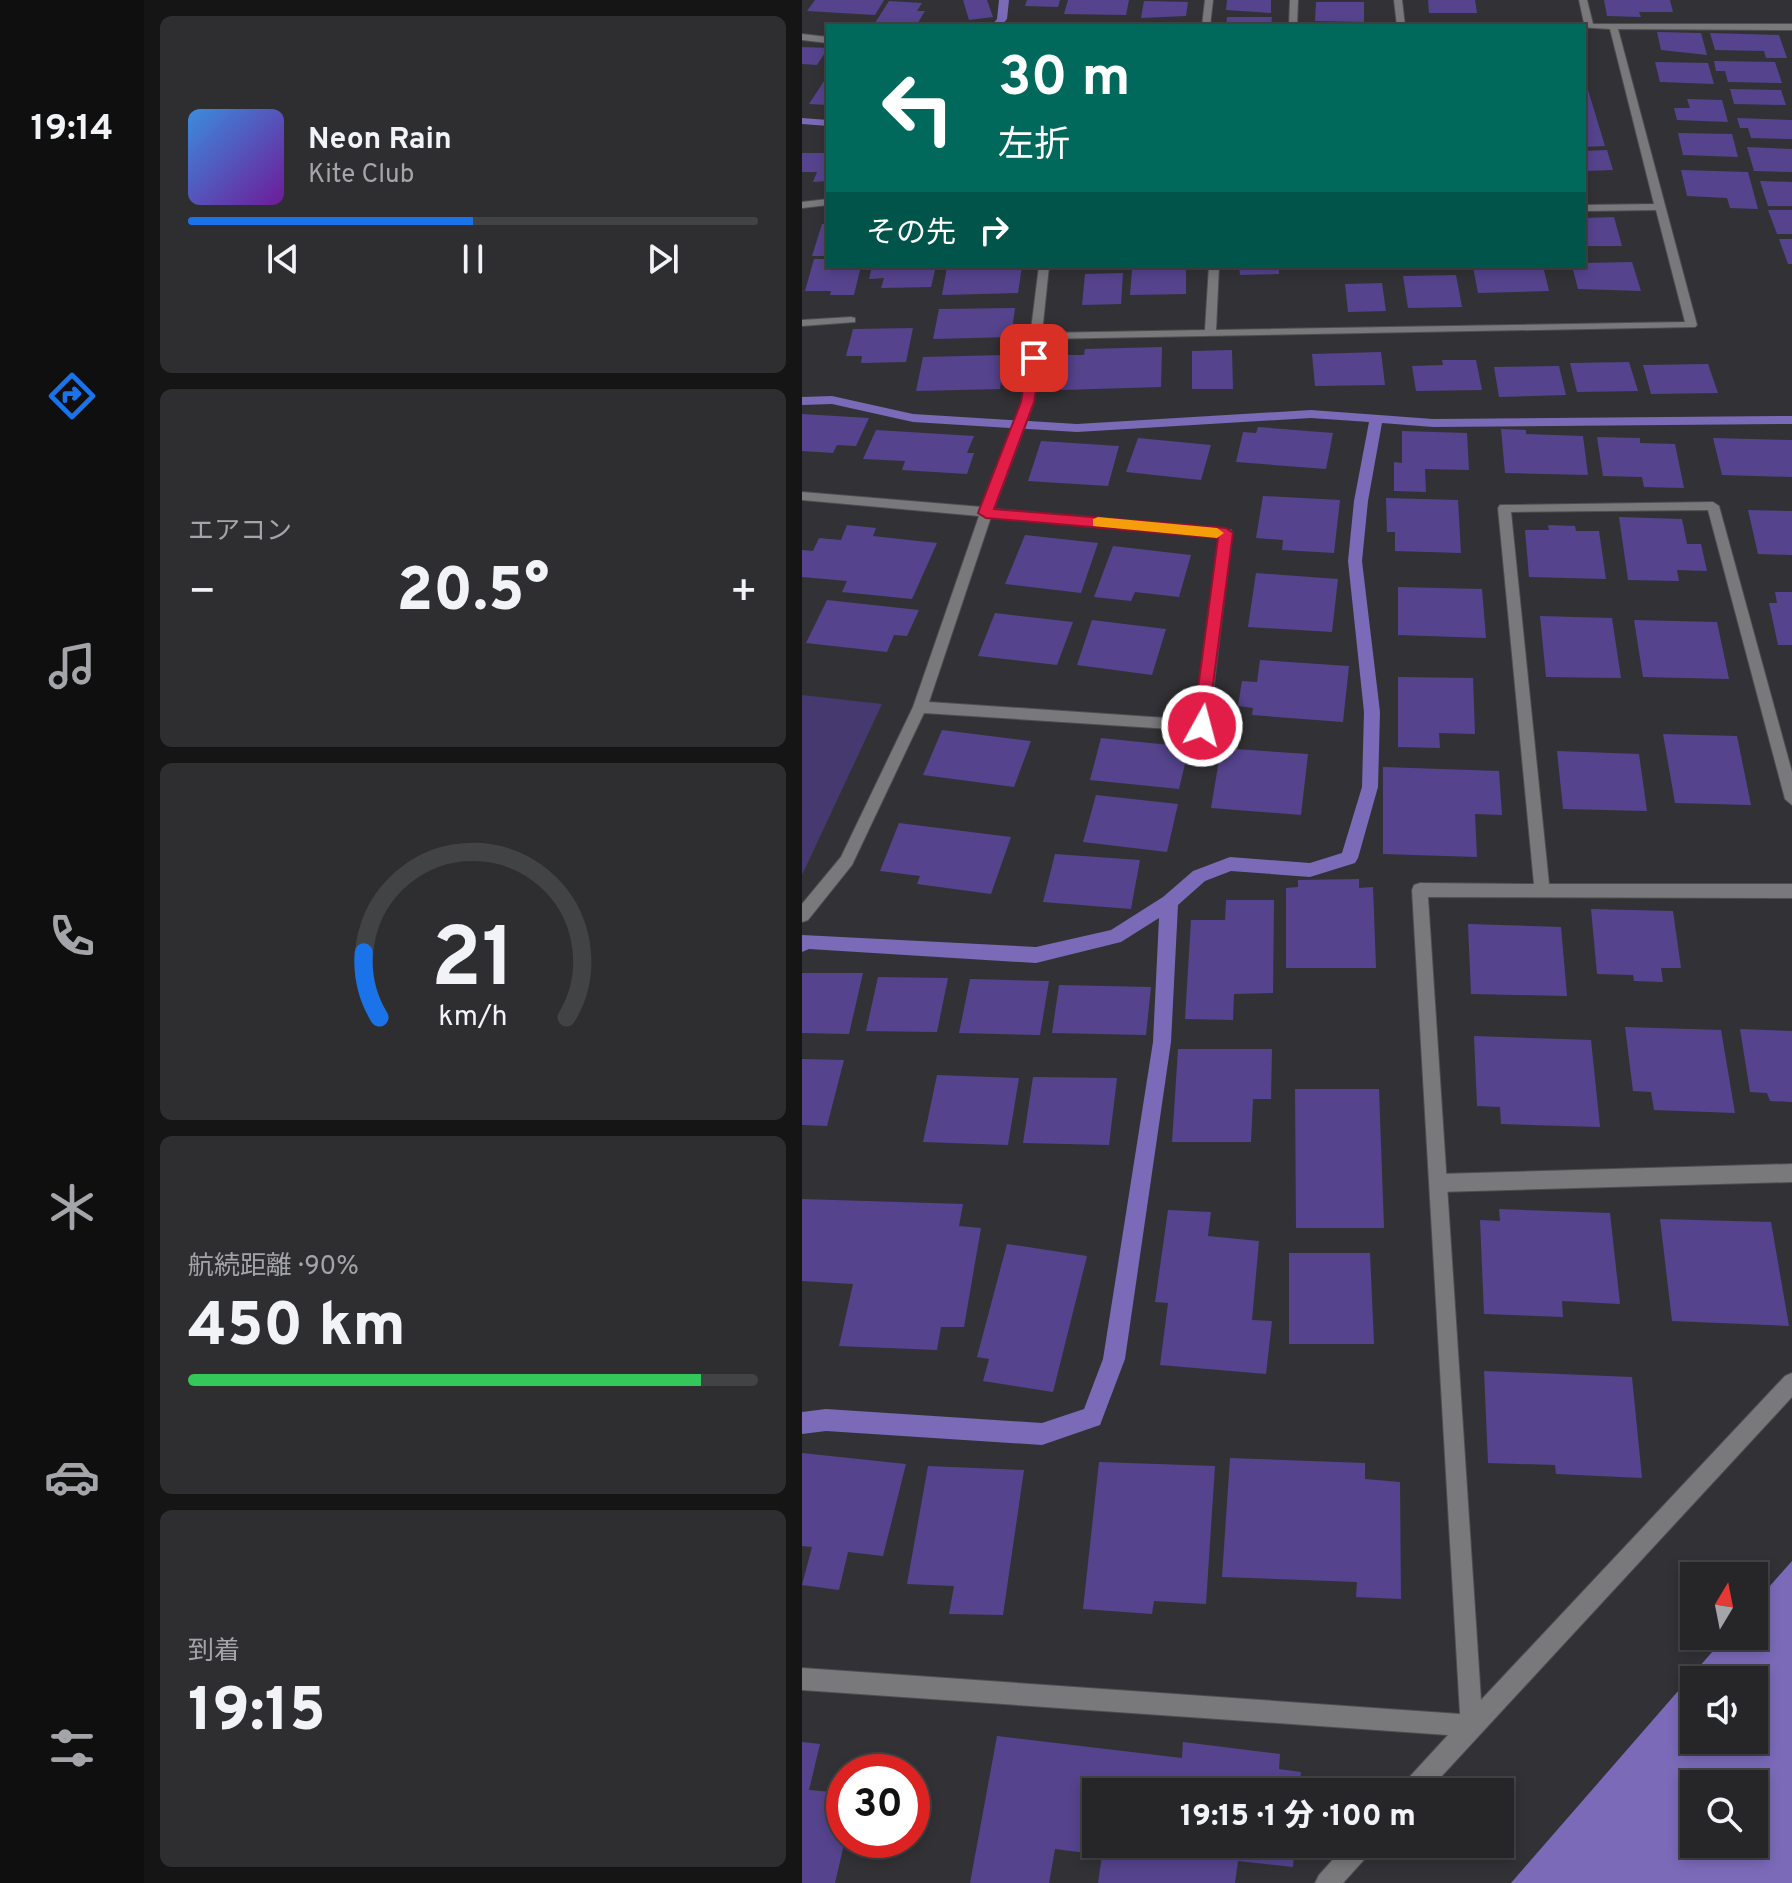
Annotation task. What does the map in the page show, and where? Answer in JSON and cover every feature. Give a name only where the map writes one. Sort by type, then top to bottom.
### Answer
[{"type":"street","points":[[1206,24],[1209,0]]},
{"type":"street","points":[[1293,24],[1294,0]]},
{"type":"street","points":[[1398,0],[1401,24]]},
{"type":"street","points":[[1583,0],[1589,25]]},
{"type":"street","points":[[1586,25],[1792,27]]},
{"type":"street","points":[[1037,336],[1691,325],[1613,25]]},
{"type":"street","points":[[802,37],[826,40]]},
{"type":"street","points":[[802,205],[826,202]]},
{"type":"street","points":[[1586,208],[1659,207]]},
{"type":"street","points":[[802,915],[847,861],[920,707],[986,513],[1028,402],[1044,268]]},
{"type":"street","points":[[1210,334],[1214,268]]},
{"type":"street","points":[[802,323],[851,320]]},
{"type":"street","points":[[802,496],[1226,533],[1202,726],[920,707]]},
{"type":"street","points":[[1542,890],[1504,508],[1713,506],[1792,799]]},
{"type":"street","points":[[1472,1726],[1420,890],[1792,891]]},
{"type":"street","points":[[1439,1183],[1792,1173]]},
{"type":"street","points":[[1424,1778],[1792,1383]]},
{"type":"street","points":[[802,1679],[1472,1726]]},
{"type":"street","points":[[1327,1883],[1350,1858]]},
{"type":"shaded area","points":[[802,695],[882,704],[802,875]]},
{"type":"shaded area","points":[[1792,1561],[1792,1883],[1511,1883],[1680,1689],[1680,1754],[1768,1754],[1768,1666],[1700,1666],[1714,1650],[1768,1650],[1768,1588]]},
{"type":"building","points":[[815,0],[884,0],[875,15],[807,11]]},
{"type":"building","points":[[963,0],[987,0],[993,17],[969,20]]},
{"type":"building","points":[[1027,0],[1060,0],[1058,7],[1025,6]]},
{"type":"building","points":[[1068,0],[1129,0],[1126,15],[1064,14]]},
{"type":"building","points":[[1227,0],[1271,0],[1271,13],[1226,10]]},
{"type":"building","points":[[1428,0],[1475,0],[1477,13],[1429,13]]},
{"type":"building","points":[[1604,0],[1670,0],[1673,12],[1639,12],[1641,17],[1607,16]]},
{"type":"building","points":[[889,1],[922,3],[917,11],[925,11],[917,24],[874,24]]},
{"type":"building","points":[[1144,1],[1188,2],[1186,16],[1141,18]]},
{"type":"building","points":[[1316,2],[1364,2],[1364,22],[1315,21]]},
{"type":"building","points":[[1227,17],[1272,17],[1271,24],[1226,24]]},
{"type":"building","points":[[1657,32],[1701,33],[1707,55],[1661,50]]},
{"type":"building","points":[[1710,33],[1779,35],[1787,58],[1766,58],[1764,51],[1715,50]]},
{"type":"building","points":[[802,47],[826,48],[817,65],[802,64]]},
{"type":"building","points":[[1714,61],[1775,62],[1782,83],[1728,82],[1725,71],[1716,71]]},
{"type":"building","points":[[1655,62],[1708,63],[1714,84],[1660,82]]},
{"type":"building","points":[[826,78],[826,105],[809,104]]},
{"type":"building","points":[[1586,83],[1605,146],[1586,147]]},
{"type":"building","points":[[1730,89],[1781,90],[1786,105],[1734,104]]},
{"type":"building","points":[[1687,99],[1722,100],[1728,122],[1677,120],[1674,108],[1690,108]]},
{"type":"building","points":[[1737,118],[1792,120],[1792,139],[1751,138],[1748,128],[1740,128]]},
{"type":"building","points":[[1678,133],[1732,134],[1738,157],[1683,155]]},
{"type":"building","points":[[1747,147],[1792,149],[1792,172],[1754,171]]},
{"type":"building","points":[[1607,150],[1613,170],[1586,171],[1586,151]]},
{"type":"building","points":[[802,153],[826,153],[826,181],[813,182],[817,172],[802,172]]},
{"type":"building","points":[[1681,170],[1748,172],[1758,209],[1730,208],[1727,198],[1687,196]]},
{"type":"building","points":[[1760,181],[1792,182],[1792,206],[1768,206]]},
{"type":"building","points":[[1768,210],[1792,210],[1792,234],[1777,234]]},
{"type":"building","points":[[1614,217],[1622,246],[1586,246],[1586,218]]},
{"type":"building","points":[[822,224],[826,224],[826,256],[812,256]]},
{"type":"building","points":[[1779,239],[1792,239],[1792,264],[1788,264]]},
{"type":"building","points":[[814,259],[826,259],[826,268],[861,268],[854,295],[805,291]]},
{"type":"building","points":[[1632,262],[1641,291],[1578,289],[1573,268],[1586,268],[1586,263]]},
{"type":"building","points":[[872,268],[936,268],[931,287],[881,288],[884,278],[869,279]]},
{"type":"building","points":[[947,268],[1022,268],[1018,293],[942,295]]},
{"type":"building","points":[[1239,268],[1292,268],[1279,269],[1279,274],[1240,275]]},
{"type":"building","points":[[1473,268],[1543,268],[1549,291],[1478,293]]},
{"type":"building","points":[[1186,269],[1186,294],[1130,295],[1132,270]]},
{"type":"building","points":[[1123,273],[1121,304],[1082,305],[1085,274]]},
{"type":"building","points":[[1456,275],[1462,307],[1408,308],[1403,276]]},
{"type":"building","points":[[1382,283],[1386,311],[1348,312],[1345,284]]},
{"type":"building","points":[[1015,308],[1011,337],[933,339],[939,309]]},
{"type":"building","points":[[913,328],[906,362],[861,363],[862,356],[846,356],[853,329]]},
{"type":"building","points":[[1162,347],[1161,387],[1061,390],[1065,355],[1084,355],[1085,349]]},
{"type":"building","points":[[1232,350],[1233,389],[1192,389],[1192,351]]},
{"type":"building","points":[[1381,352],[1385,385],[1315,386],[1312,354]]},
{"type":"building","points":[[1005,355],[1000,389],[916,391],[923,357]]},
{"type":"building","points":[[1442,360],[1476,360],[1482,390],[1416,391],[1412,366],[1443,365]]},
{"type":"building","points":[[1629,362],[1638,391],[1577,392],[1570,363]]},
{"type":"building","points":[[1708,364],[1718,393],[1651,394],[1643,365]]},
{"type":"building","points":[[1559,366],[1566,395],[1499,397],[1494,367]]},
{"type":"building","points":[[802,414],[869,418],[856,446],[837,445],[833,453],[802,451]]},
{"type":"building","points":[[1258,427],[1333,433],[1326,469],[1236,462],[1243,432],[1256,433]]},
{"type":"building","points":[[1501,429],[1526,430],[1526,434],[1583,436],[1588,475],[1505,473]]},
{"type":"building","points":[[876,430],[974,436],[967,453],[974,453],[967,474],[902,470],[905,461],[863,459]]},
{"type":"building","points":[[1402,431],[1467,433],[1469,470],[1425,469],[1426,492],[1394,491],[1394,462],[1402,463]]},
{"type":"building","points":[[1597,437],[1640,438],[1640,443],[1675,444],[1684,488],[1644,487],[1642,477],[1603,476]]},
{"type":"building","points":[[1138,438],[1211,445],[1201,480],[1126,472]]},
{"type":"building","points":[[1713,438],[1792,440],[1792,477],[1722,475]]},
{"type":"building","points":[[1041,441],[1119,446],[1108,486],[1028,481]]},
{"type":"building","points":[[1263,496],[1340,500],[1334,553],[1282,550],[1283,540],[1256,538]]},
{"type":"building","points":[[1386,498],[1458,500],[1461,553],[1395,551],[1395,532],[1387,532]]},
{"type":"building","points":[[1748,510],[1792,511],[1792,555],[1758,554]]},
{"type":"building","points":[[1619,517],[1682,519],[1687,544],[1701,544],[1707,571],[1677,570],[1679,581],[1628,580]]},
{"type":"building","points":[[847,525],[876,528],[873,536],[937,543],[912,599],[842,592],[847,581],[802,577],[802,550],[813,551],[819,538],[841,540]]},
{"type":"building","points":[[1548,525],[1575,526],[1576,531],[1599,531],[1606,579],[1529,577],[1525,530],[1549,530]]},
{"type":"building","points":[[1025,535],[1098,543],[1081,593],[1005,584]]},
{"type":"building","points":[[1113,546],[1191,555],[1179,597],[1135,592],[1131,601],[1094,597]]},
{"type":"building","points":[[1256,573],[1338,579],[1332,632],[1248,627]]},
{"type":"building","points":[[1398,587],[1482,589],[1486,638],[1398,635]]},
{"type":"building","points":[[1775,592],[1792,592],[1792,645],[1778,645],[1769,603],[1777,603]]},
{"type":"building","points":[[827,600],[919,610],[907,636],[894,635],[887,652],[806,643]]},
{"type":"building","points":[[995,613],[1073,622],[1057,665],[978,656]]},
{"type":"building","points":[[1540,616],[1612,618],[1621,678],[1546,677]]},
{"type":"building","points":[[1092,620],[1166,629],[1152,675],[1077,665]]},
{"type":"building","points":[[1634,620],[1717,622],[1729,679],[1643,677]]},
{"type":"building","points":[[1260,660],[1349,666],[1343,722],[1252,715],[1253,708],[1238,706],[1242,681],[1257,682]]},
{"type":"building","points":[[1398,677],[1473,678],[1475,734],[1439,733],[1440,748],[1398,747]]},
{"type":"building","points":[[942,730],[1031,741],[1014,787],[923,775]]},
{"type":"building","points":[[1663,734],[1737,736],[1751,805],[1675,803]]},
{"type":"building","points":[[1101,738],[1189,747],[1179,789],[1090,780]]},
{"type":"building","points":[[1221,748],[1308,754],[1301,815],[1211,808]]},
{"type":"building","points":[[1557,751],[1639,754],[1647,811],[1563,809]]},
{"type":"building","points":[[1383,767],[1499,771],[1502,815],[1475,814],[1477,857],[1383,854]]},
{"type":"building","points":[[1096,795],[1178,804],[1167,852],[1083,842]]},
{"type":"building","points":[[899,823],[1011,837],[991,894],[917,884],[920,876],[880,871]]},
{"type":"building","points":[[1055,854],[1140,860],[1131,909],[1043,902]]},
{"type":"building","points":[[1359,879],[1359,888],[1373,887],[1376,968],[1286,968],[1286,888],[1298,887],[1298,880]]},
{"type":"building","points":[[1226,900],[1274,900],[1273,993],[1234,994],[1233,1020],[1185,1019],[1191,920],[1225,920]]},
{"type":"building","points":[[1591,909],[1673,911],[1681,968],[1661,968],[1663,982],[1634,981],[1633,975],[1597,974]]},
{"type":"building","points":[[1468,924],[1561,927],[1567,996],[1471,994]]},
{"type":"building","points":[[802,973],[863,973],[849,1034],[802,1033]]},
{"type":"building","points":[[878,977],[948,978],[937,1032],[866,1031]]},
{"type":"building","points":[[970,979],[1049,981],[1040,1035],[959,1033]]},
{"type":"building","points":[[1059,985],[1151,987],[1146,1035],[1052,1033]]},
{"type":"building","points":[[1625,1027],[1721,1030],[1735,1113],[1654,1110],[1651,1092],[1633,1091]]},
{"type":"building","points":[[1740,1029],[1792,1031],[1792,1102],[1770,1101],[1767,1093],[1750,1092]]},
{"type":"building","points":[[1474,1036],[1591,1040],[1600,1127],[1501,1124],[1500,1107],[1477,1106]]},
{"type":"building","points":[[1178,1049],[1272,1049],[1271,1099],[1253,1099],[1251,1142],[1172,1142]]},
{"type":"building","points":[[802,1059],[844,1060],[827,1126],[802,1125]]},
{"type":"building","points":[[937,1075],[1019,1078],[1008,1145],[923,1142]]},
{"type":"building","points":[[1033,1077],[1117,1078],[1109,1145],[1023,1143]]},
{"type":"building","points":[[1295,1089],[1379,1089],[1384,1228],[1296,1228]]},
{"type":"building","points":[[802,1199],[963,1204],[959,1226],[981,1228],[964,1327],[941,1327],[937,1350],[839,1346],[853,1284],[802,1281]]},
{"type":"building","points":[[1499,1209],[1610,1213],[1620,1304],[1562,1301],[1563,1317],[1484,1314],[1480,1220],[1500,1221]]},
{"type":"building","points":[[1168,1210],[1211,1212],[1208,1236],[1259,1241],[1252,1320],[1272,1321],[1266,1374],[1160,1365],[1168,1303],[1155,1302]]},
{"type":"building","points":[[1660,1219],[1771,1222],[1789,1326],[1672,1321]]},
{"type":"building","points":[[1007,1244],[1087,1256],[1053,1392],[983,1381],[989,1359],[977,1357]]},
{"type":"building","points":[[1289,1253],[1370,1253],[1374,1344],[1289,1344]]},
{"type":"building","points":[[1484,1371],[1632,1377],[1642,1478],[1556,1474],[1555,1465],[1488,1463]]},
{"type":"building","points":[[802,1453],[906,1464],[883,1556],[848,1552],[839,1590],[802,1585],[812,1547],[802,1546]]},
{"type":"building","points":[[1230,1458],[1365,1463],[1365,1479],[1400,1482],[1401,1599],[1356,1597],[1357,1582],[1222,1577]]},
{"type":"building","points":[[1099,1462],[1215,1466],[1206,1604],[1154,1601],[1152,1614],[1083,1609]]},
{"type":"building","points":[[928,1466],[1024,1470],[1003,1615],[949,1614],[954,1586],[907,1584]]},
{"type":"building","points":[[997,1736],[1182,1758],[1183,1742],[1280,1754],[1279,1769],[1301,1772],[1300,1778],[1082,1778],[1082,1852],[1055,1849],[1049,1883],[970,1883]]},
{"type":"building","points":[[802,1742],[820,1744],[809,1790],[826,1791],[826,1858],[841,1858],[835,1883],[802,1883]]},
{"type":"building","points":[[1102,1858],[1294,1858],[1293,1867],[1238,1861],[1235,1883],[1098,1883]]},
{"type":"waterway","points":[[998,24],[1002,19],[1004,0]]},
{"type":"waterway","points":[[802,121],[826,123]]},
{"type":"waterway","points":[[802,401],[832,400],[913,418],[1077,428],[1311,414],[1433,423],[1792,420]]},
{"type":"waterway","points":[[1169,902],[1199,876],[1230,864],[1310,870],[1349,858],[1370,787],[1372,712],[1355,561],[1361,501],[1376,419]]},
{"type":"waterway","points":[[802,944],[806,941],[1036,955],[1115,937],[1169,902]]},
{"type":"waterway","points":[[802,1423],[826,1420],[1042,1434],[1092,1417],[1114,1359],[1162,1042],[1169,902]]},
{"type":"slow traffic","points":[[1098,522],[1217,533]]},
{"type":"route","points":[[1034,358],[1028,402],[986,513],[1226,533],[1202,726]]}]
